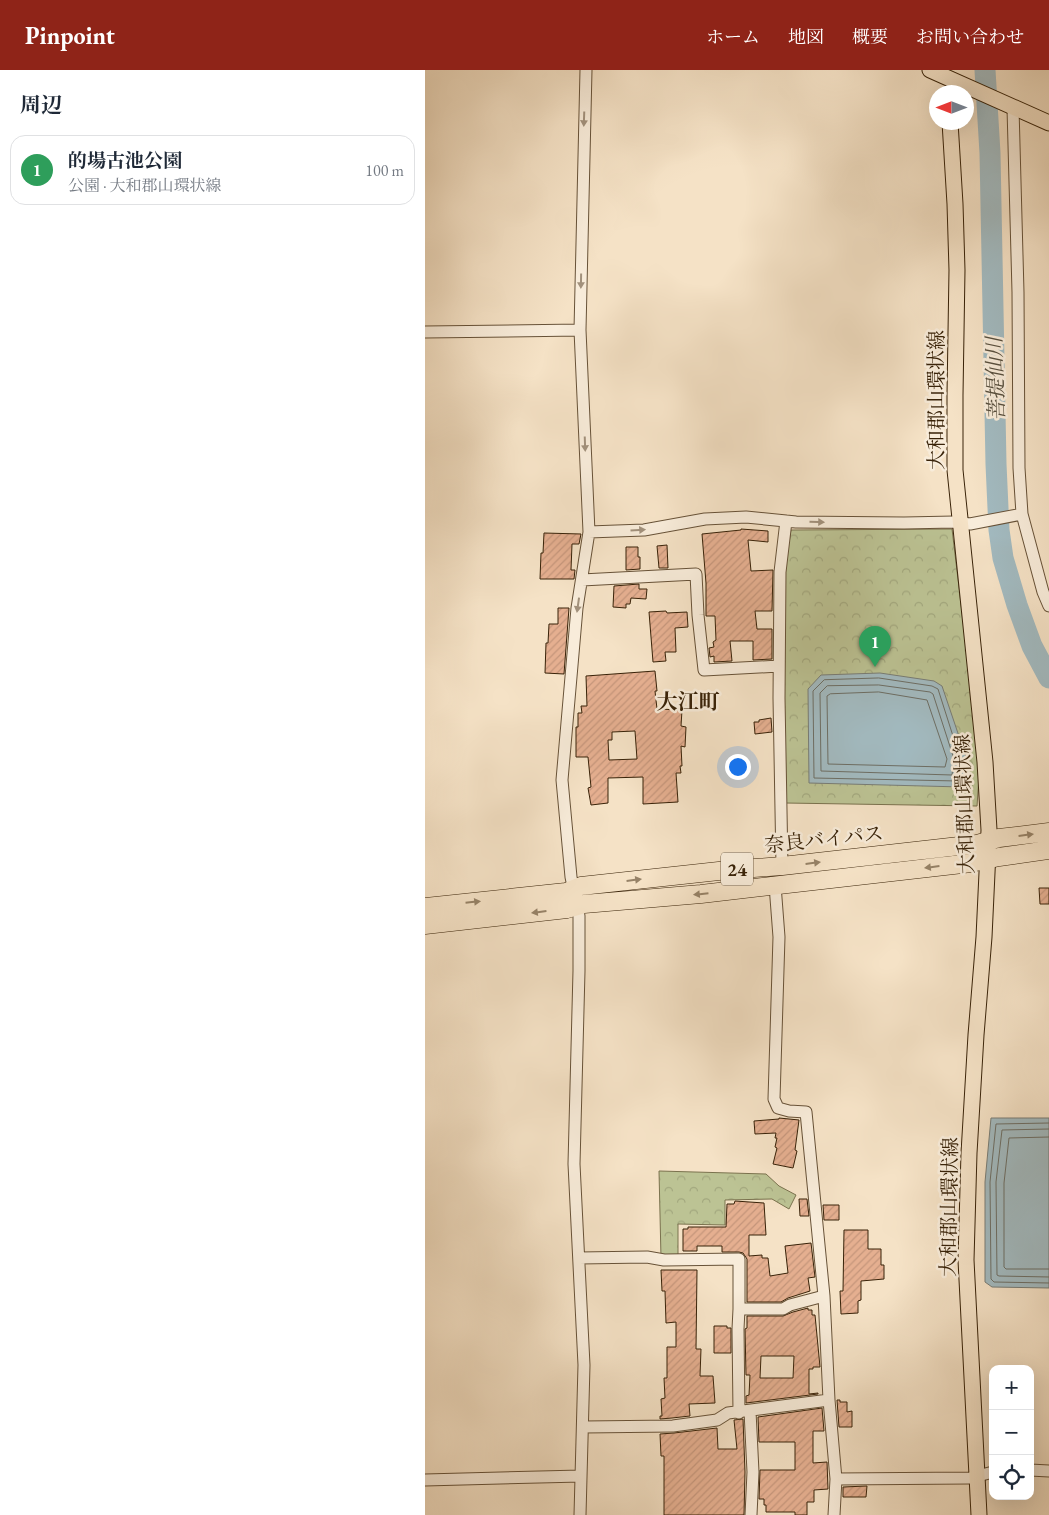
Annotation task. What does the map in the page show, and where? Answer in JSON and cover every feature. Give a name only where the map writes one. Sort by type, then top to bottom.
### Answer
[{"type":"highway","name":"奈良バイパス","points":[[425,908],[566,892],[581,886],[977,844],[999,838],[1049,832]]},
{"type":"highway","name":"奈良バイパス","points":[[425,925],[577,907],[584,904],[701,894],[971,863],[1049,850]]},
{"type":"main road","points":[[930,70],[952,85]]},
{"type":"main road","points":[[974,93],[1049,123]]},
{"type":"main road","name":"大和郡山環状線","points":[[950,130],[957,270],[955,462],[965,524],[989,830],[970,1143],[966,1260],[979,1515]]},
{"type":"street","points":[[580,1515],[584,1427],[584,1365],[573,1164],[579,916],[571,877],[562,780],[577,608],[589,532],[580,330],[586,70]]},
{"type":"street","points":[[1011,107],[1018,292],[1019,515],[1049,606]]},
{"type":"street","points":[[425,332],[580,330]]},
{"type":"street","points":[[589,532],[644,530],[705,519],[746,516],[786,521],[954,522],[965,524],[1019,515]]},
{"type":"street","points":[[782,866],[779,572],[786,521]]},
{"type":"street","points":[[582,580],[696,574],[697,615],[703,670],[779,666]]},
{"type":"street","points":[[775,885],[779,937],[774,1099],[778,1108],[806,1112],[824,1296],[829,1400],[836,1479],[834,1515]]},
{"type":"street","points":[[579,1258],[739,1259],[738,1329],[745,1412],[753,1472],[751,1515]]},
{"type":"street","points":[[739,1309],[783,1309],[790,1305],[824,1296]]},
{"type":"street","points":[[584,1427],[673,1426],[717,1420],[728,1413],[829,1400]]},
{"type":"street","points":[[1034,1470],[1049,1471]]},
{"type":"street","points":[[836,1479],[970,1478],[989,1473]]},
{"type":"street","points":[[425,1480],[581,1476]]},
{"type":"green space","points":[[952,529],[980,763],[977,806],[785,803],[783,571],[791,530]]},
{"type":"green space","points":[[659,1171],[766,1174],[779,1186],[796,1195],[789,1209],[772,1199],[725,1200],[725,1225],[678,1224],[678,1258],[661,1258]]},
{"type":"water","points":[[880,673],[934,681],[942,686],[966,757],[962,787],[809,783],[808,689],[821,675]]},
{"type":"water","points":[[991,1118],[1049,1118],[1049,1288],[992,1287],[985,1282],[985,1182]]},
{"type":"building","points":[[741,529],[768,531],[768,542],[748,540],[751,571],[773,570],[772,611],[755,611],[757,629],[772,629],[772,659],[753,660],[753,641],[730,641],[732,661],[714,662],[714,656],[710,657],[709,648],[714,647],[713,642],[716,640],[715,616],[706,616],[706,583],[702,534]]},
{"type":"building","points":[[544,533],[581,534],[579,544],[572,544],[571,570],[575,570],[574,579],[540,579]]},
{"type":"building","points":[[667,545],[668,568],[659,568],[657,546]]},
{"type":"building","points":[[626,547],[638,547],[640,569],[626,570]]},
{"type":"building","points":[[639,584],[639,589],[647,589],[646,599],[631,598],[630,604],[626,604],[626,608],[613,607],[614,586]]},
{"type":"building","points":[[558,608],[569,608],[564,674],[545,673],[549,624],[558,624]]},
{"type":"building","points":[[666,611],[667,613],[687,612],[688,627],[675,628],[676,652],[665,652],[666,661],[653,662],[649,612]]},
{"type":"building","points":[[655,671],[657,709],[682,710],[681,726],[686,727],[685,747],[681,746],[681,773],[676,773],[678,802],[643,804],[643,777],[608,778],[608,803],[591,805],[588,788],[591,787],[588,757],[576,757],[578,713],[582,713],[581,706],[587,706],[586,676]],"holes":[[[635,731],[637,759],[609,760],[608,740],[612,740],[612,732]]]},
{"type":"building","points":[[771,718],[772,732],[755,734],[754,722]]},
{"type":"building","points":[[1039,888],[1049,888],[1049,904],[1040,904]]},
{"type":"building","points":[[779,1118],[799,1120],[795,1150],[797,1151],[793,1168],[773,1164],[777,1148],[775,1147],[776,1133],[755,1134],[754,1121]]},
{"type":"building","points":[[799,1199],[807,1199],[809,1216],[800,1216]]},
{"type":"building","points":[[735,1201],[764,1203],[766,1235],[749,1235],[749,1256],[762,1255],[762,1258],[768,1258],[770,1276],[788,1273],[785,1246],[811,1243],[815,1277],[808,1278],[810,1291],[781,1302],[747,1302],[747,1259],[743,1253],[722,1252],[722,1246],[697,1246],[697,1251],[683,1251],[683,1229],[688,1229],[688,1227],[726,1227],[727,1204],[734,1204]]},
{"type":"building","points":[[823,1205],[839,1205],[839,1220],[824,1220]]},
{"type":"building","points":[[844,1230],[868,1230],[868,1249],[881,1249],[881,1265],[884,1265],[884,1279],[861,1281],[861,1300],[858,1301],[858,1313],[841,1314],[840,1291],[843,1291]]},
{"type":"building","points":[[661,1270],[697,1270],[696,1349],[701,1349],[700,1376],[713,1376],[715,1403],[689,1404],[690,1416],[660,1419],[660,1416],[662,1416],[661,1399],[665,1398],[664,1378],[667,1378],[667,1347],[676,1347],[676,1322],[666,1323],[665,1291],[662,1291]]},
{"type":"building","points":[[808,1308],[808,1310],[812,1310],[812,1315],[815,1315],[820,1367],[809,1369],[809,1394],[818,1394],[746,1403],[746,1396],[749,1395],[750,1375],[746,1375],[745,1329],[747,1328],[747,1316],[783,1316]],"holes":[[[761,1356],[794,1356],[793,1378],[760,1378]]]},
{"type":"building","points":[[714,1326],[727,1326],[727,1328],[731,1328],[731,1353],[714,1353]]},
{"type":"building","points":[[837,1400],[847,1402],[847,1412],[852,1411],[852,1427],[839,1427]]},
{"type":"building","points":[[822,1408],[824,1431],[813,1431],[813,1463],[827,1462],[828,1489],[814,1490],[814,1502],[807,1502],[807,1515],[795,1515],[795,1512],[766,1512],[764,1499],[759,1499],[760,1470],[795,1470],[795,1442],[759,1442],[758,1417]]},
{"type":"building","points":[[743,1419],[744,1515],[664,1515],[664,1456],[661,1456],[660,1434],[717,1428],[718,1449],[737,1449],[734,1420]]},
{"type":"building","points":[[867,1486],[866,1497],[843,1497],[843,1487]]},
{"type":"waterway","name":"菩提仙川","points":[[985,70],[990,153],[999,530],[1003,558],[1017,605],[1032,646],[1049,678]]},
{"type":"place","name":"的場古池公園","points":[[875,667]]},
{"type":"district","name":"大江町","points":[[688,701]]}]
